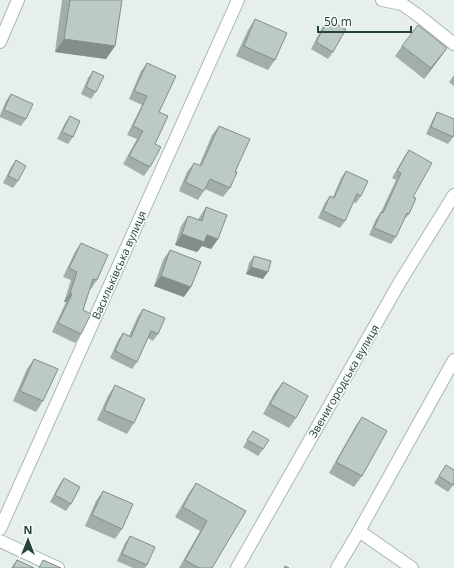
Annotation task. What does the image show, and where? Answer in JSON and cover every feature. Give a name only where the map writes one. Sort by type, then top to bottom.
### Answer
[{"type":"street","points":[[0,42],[2,29],[18,0]]},
{"type":"street","name":"Васильківська вулиця","points":[[0,529],[238,0]]},
{"type":"street","points":[[382,0],[402,4],[454,44]]},
{"type":"street","name":"Звенигородська вулиця","points":[[238,568],[401,280],[454,195]]},
{"type":"street","points":[[337,568],[454,360]]},
{"type":"street","points":[[359,531],[412,568]]},
{"type":"street","points":[[0,541],[58,568]]},
{"type":"building","points":[[70,0],[122,0],[115,46],[64,39]]},
{"type":"building","points":[[255,19],[287,33],[275,60],[244,46]]},
{"type":"building","points":[[328,20],[346,29],[333,52],[316,42]]},
{"type":"building","points":[[418,25],[447,48],[431,68],[402,46]]},
{"type":"building","points":[[147,63],[176,76],[159,112],[168,116],[155,144],[161,147],[150,167],[129,156],[143,131],[133,126],[147,96],[134,91]]},
{"type":"building","points":[[93,71],[104,76],[96,92],[86,87]]},
{"type":"building","points":[[11,94],[33,104],[26,119],[4,110]]},
{"type":"building","points":[[437,112],[454,119],[453,137],[431,127]]},
{"type":"building","points":[[70,116],[80,121],[73,137],[62,132]]},
{"type":"building","points":[[219,126],[250,139],[235,172],[237,172],[230,188],[210,179],[204,191],[185,182],[194,163],[201,166]]},
{"type":"building","points":[[409,150],[432,163],[413,197],[416,198],[396,237],[374,228],[381,212],[383,213],[401,173],[397,171]]},
{"type":"building","points":[[16,160],[26,166],[18,181],[8,176]]},
{"type":"building","points":[[346,171],[368,181],[361,196],[357,194],[345,221],[323,211],[330,196],[334,198]]},
{"type":"building","points":[[206,207],[227,215],[218,239],[207,235],[204,242],[182,234],[188,216],[202,221]]},
{"type":"building","points":[[81,243],[108,255],[97,280],[93,279],[83,310],[91,314],[81,334],[58,323],[72,294],[70,293],[77,272],[69,268]]},
{"type":"building","points":[[170,250],[201,262],[191,287],[161,276]]},
{"type":"building","points":[[254,256],[271,261],[268,272],[251,267]]},
{"type":"building","points":[[143,309],[165,318],[158,334],[151,331],[137,362],[115,351],[123,333],[131,337]]},
{"type":"building","points":[[34,359],[58,369],[43,401],[20,391]]},
{"type":"building","points":[[283,382],[308,396],[296,418],[270,404]]},
{"type":"building","points":[[115,385],[145,399],[134,423],[104,410]]},
{"type":"building","points":[[362,417],[387,431],[362,476],[336,462]]},
{"type":"building","points":[[253,431],[269,440],[263,449],[247,440]]},
{"type":"building","points":[[446,465],[454,470],[453,485],[439,476]]},
{"type":"building","points":[[64,478],[80,487],[71,504],[55,495]]},
{"type":"building","points":[[196,483],[246,511],[212,568],[199,568],[185,560],[207,521],[183,507]]},
{"type":"building","points":[[103,491],[133,504],[122,529],[92,515]]},
{"type":"building","points":[[130,536],[155,547],[147,565],[122,554]]},
{"type":"building","points":[[17,560],[34,568],[13,568]]},
{"type":"building","points":[[43,560],[61,568],[39,568]]}]
